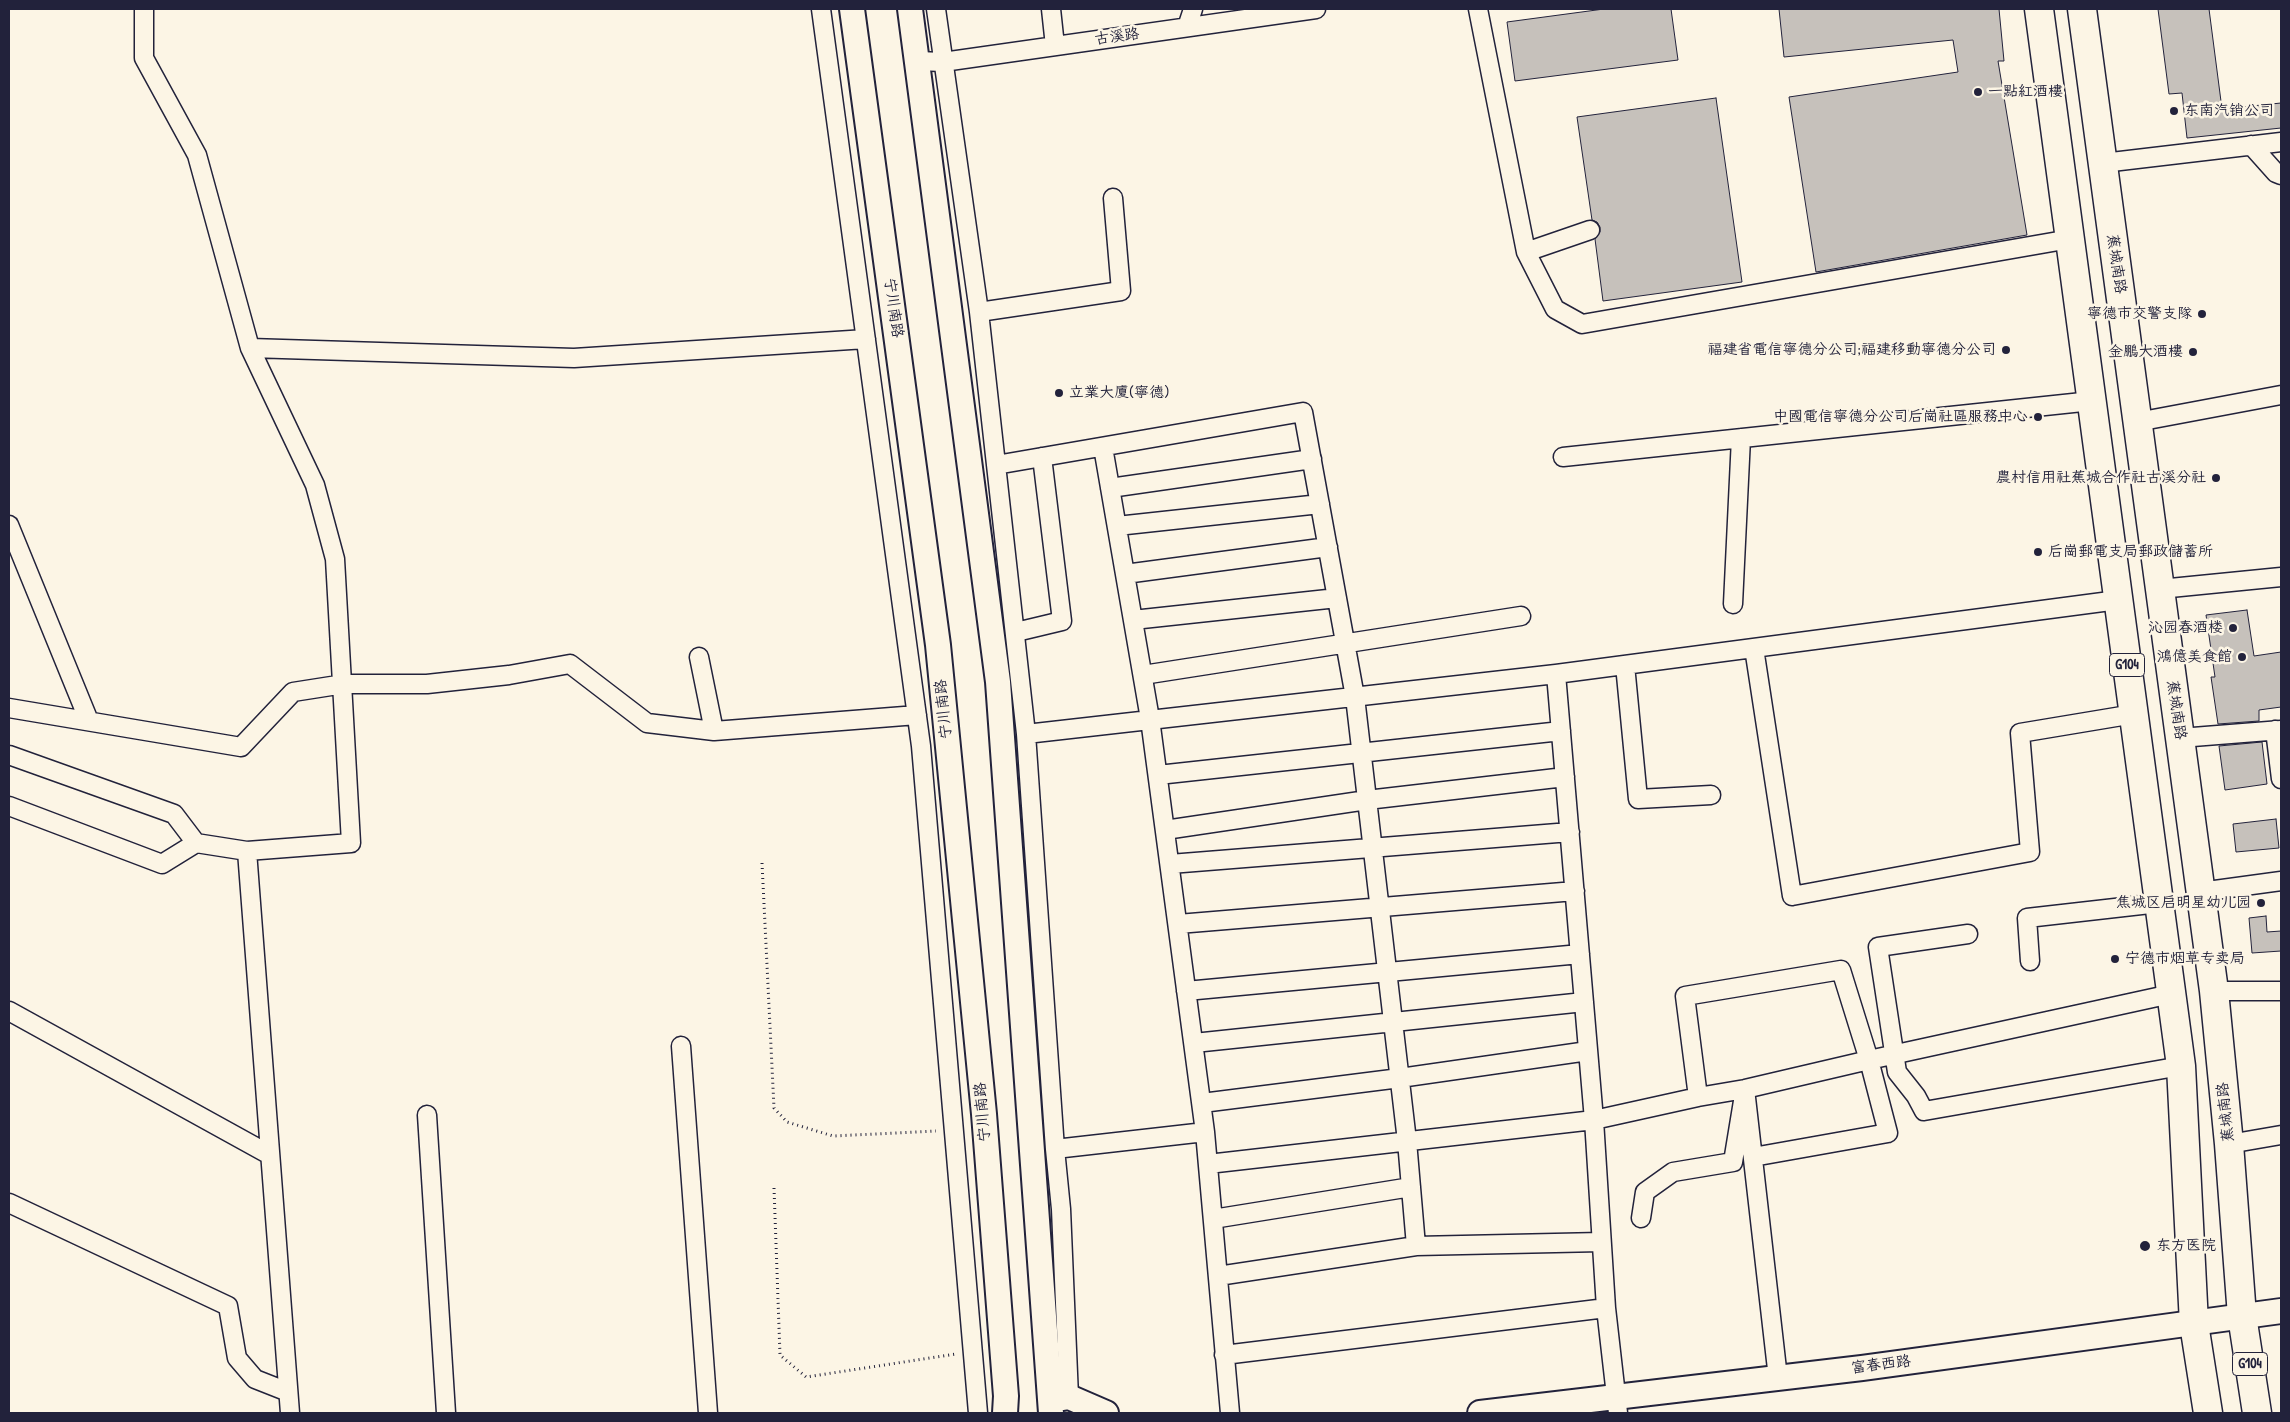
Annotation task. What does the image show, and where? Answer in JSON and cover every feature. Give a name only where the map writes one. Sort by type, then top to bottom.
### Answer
[{"type":"highway","name":"G104","points":[[2039,9],[2181,1066],[2194,1324],[2208,1413]]},
{"type":"highway","name":"蕉城南路","points":[[2082,9],[2214,991],[2229,1144],[2242,1316],[2257,1413]]},
{"type":"main road","name":"宁川南路","points":[[850,9],[938,645],[983,1104],[1001,1407]]},
{"type":"main road","points":[[910,9],[998,682],[1057,1403],[1106,1413]]},
{"type":"main road","name":"富春西路","points":[[1480,1413],[1617,1405],[1778,1378],[2194,1324],[2281,1310]]},
{"type":"street","points":[[9,806],[162,864],[196,844],[247,851],[351,843],[344,684],[335,559],[315,485],[250,348],[197,155],[144,58],[144,9]]},
{"type":"street","points":[[821,9],[917,716],[978,1413]]},
{"type":"street","points":[[936,9],[979,312],[1026,734],[1055,1149],[1061,1209],[1057,1403]]},
{"type":"street","points":[[1051,9],[1055,46]]},
{"type":"street","points":[[1188,27],[1193,9]]},
{"type":"street","name":"古溪路","points":[[917,61],[943,62],[1316,9]]},
{"type":"street","points":[[1478,9],[1526,252],[1554,309],[1582,324],[2070,239]]},
{"type":"street","points":[[2103,163],[2281,142]]},
{"type":"street","points":[[2251,145],[2276,174],[2281,175]]},
{"type":"street","points":[[979,312],[1121,290],[1113,198]]},
{"type":"street","points":[[1526,252],[1590,230]]},
{"type":"street","points":[[250,348],[574,358],[866,339]]},
{"type":"street","points":[[2137,422],[2281,396]]},
{"type":"street","points":[[1563,457],[2092,401]]},
{"type":"street","points":[[996,465],[1303,412],[1355,697],[1408,1141],[1416,1246]]},
{"type":"street","points":[[1733,604],[1741,438]]},
{"type":"street","points":[[1103,447],[1150,720],[1206,1132],[1230,1413]]},
{"type":"street","points":[[1016,632],[1062,621],[1042,457]]},
{"type":"street","points":[[1110,488],[1312,459]]},
{"type":"street","points":[[1117,526],[1320,504]]},
{"type":"street","points":[[9,525],[88,722]]},
{"type":"street","points":[[1125,574],[1328,546]]},
{"type":"street","points":[[2160,589],[2281,577]]},
{"type":"street","points":[[1133,620],[1337,598]]},
{"type":"street","points":[[1026,734],[1556,674],[2118,600]]},
{"type":"street","points":[[1143,675],[1521,616]]},
{"type":"street","points":[[1754,648],[1792,896],[2030,852],[2020,733],[2134,714]]},
{"type":"street","points":[[699,658],[714,731]]},
{"type":"street","points":[[9,708],[241,747],[293,692],[344,684],[427,684],[509,675],[570,664],[647,723],[714,731],[917,716]]},
{"type":"street","points":[[1625,664],[1638,800],[1711,795]]},
{"type":"street","points":[[1556,674],[1594,1120],[1606,1308],[1617,1405]]},
{"type":"street","points":[[2180,738],[2278,730],[2281,779]]},
{"type":"street","points":[[1158,775],[1561,731]]},
{"type":"street","points":[[9,755],[174,814],[196,844]]},
{"type":"street","points":[[1165,830],[1367,800],[1565,777]]},
{"type":"street","points":[[1170,864],[1570,832]]},
{"type":"street","points":[[247,851],[290,1413]]},
{"type":"street","points":[[2200,892],[2281,881]]},
{"type":"street","points":[[1178,924],[1574,891]]},
{"type":"street","points":[[2030,961],[2027,918],[2159,903]]},
{"type":"street","points":[[1968,934],[1878,947],[1896,1054],[1897,1072],[1916,1096],[1924,1111],[2181,1066]]},
{"type":"street","points":[[1186,991],[1580,954]]},
{"type":"street","points":[[1698,1097],[1685,996],[1841,970],[1869,1060],[1888,1133],[1753,1157]]},
{"type":"street","points":[[2214,991],[2281,992]]},
{"type":"street","points":[[1208,1164],[1594,1120],[1698,1097],[1745,1089],[2171,994]]},
{"type":"street","points":[[1194,1043],[1584,1002]]},
{"type":"street","points":[[9,1011],[270,1155]]},
{"type":"street","points":[[682,1046],[708,1413]]},
{"type":"street","points":[[1202,1103],[1400,1078],[1588,1051]]},
{"type":"street","points":[[1745,1089],[1778,1378]]},
{"type":"street","points":[[1641,1218],[1645,1192],[1674,1172],[1732,1162],[1745,1089]]},
{"type":"street","points":[[427,1115],[446,1413]]},
{"type":"street","points":[[1055,1149],[1206,1132]]},
{"type":"street","points":[[2229,1144],[2281,1135]]},
{"type":"street","points":[[1213,1219],[1411,1187]]},
{"type":"street","points":[[9,1203],[228,1306],[237,1358],[255,1379],[288,1392]]},
{"type":"street","points":[[1218,1276],[1416,1246],[1601,1242]]},
{"type":"street","points":[[1224,1355],[1606,1308]]},
{"type":"path","points":[[762,863],[774,1108],[788,1122],[833,1136],[954,1130]]},
{"type":"path","points":[[774,1188],[780,1354],[806,1376],[974,1351]]},
{"type":"building","points":[[1604,9],[1671,9],[1678,60],[1515,81],[1507,22]]},
{"type":"building","points":[[1779,9],[1999,9],[2004,61],[1998,61],[2027,235],[1816,272],[1789,97],[1958,72],[1953,40],[1784,57]]},
{"type":"building","points":[[2158,9],[2209,9],[2222,109],[2281,103],[2281,128],[2187,138],[2182,93],[2169,94]]},
{"type":"building","points":[[1716,98],[1742,282],[1603,301],[1595,239],[1600,232],[1600,227],[1597,222],[1592,220],[1577,117]]},
{"type":"building","points":[[2247,610],[2254,656],[2281,652],[2281,707],[2259,710],[2259,721],[2218,724],[2211,677],[2215,677],[2206,615]]},
{"type":"building","points":[[2262,742],[2267,784],[2225,790],[2219,746]]},
{"type":"building","points":[[2276,819],[2279,848],[2236,852],[2233,824]]},
{"type":"building","points":[[2266,916],[2267,932],[2281,931],[2281,951],[2252,953],[2249,918]]},
{"type":"place","name":"一點紅酒樓","points":[[1978,92]]},
{"type":"place","name":"东南汽销公司","points":[[2174,111]]},
{"type":"place","name":"寧德市交警支隊","points":[[2202,314]]},
{"type":"place","name":"福建省電信寧德分公司;福建移動寧德分公司","points":[[2006,350]]},
{"type":"place","name":"金鵬大酒樓","points":[[2193,352]]},
{"type":"place","name":"立業大廈(寧德)","points":[[1059,393]]},
{"type":"place","name":"中國電信寧德分公司后崗社區服務中心","points":[[2038,417]]},
{"type":"place","name":"農村信用社蕉城合作社古溪分社","points":[[2216,478]]},
{"type":"place","name":"后崗郵電支局郵政儲蓄所","points":[[2038,552]]},
{"type":"place","name":"沁园春酒楼","points":[[2233,628]]},
{"type":"place","name":"鴻億美食館","points":[[2242,657]]},
{"type":"place","name":"焦城区启明星幼儿园","points":[[2261,903]]},
{"type":"place","name":"宁德市烟草专卖局","points":[[2115,959]]},
{"type":"place","name":"东方医院","points":[[2145,1246]]}]
